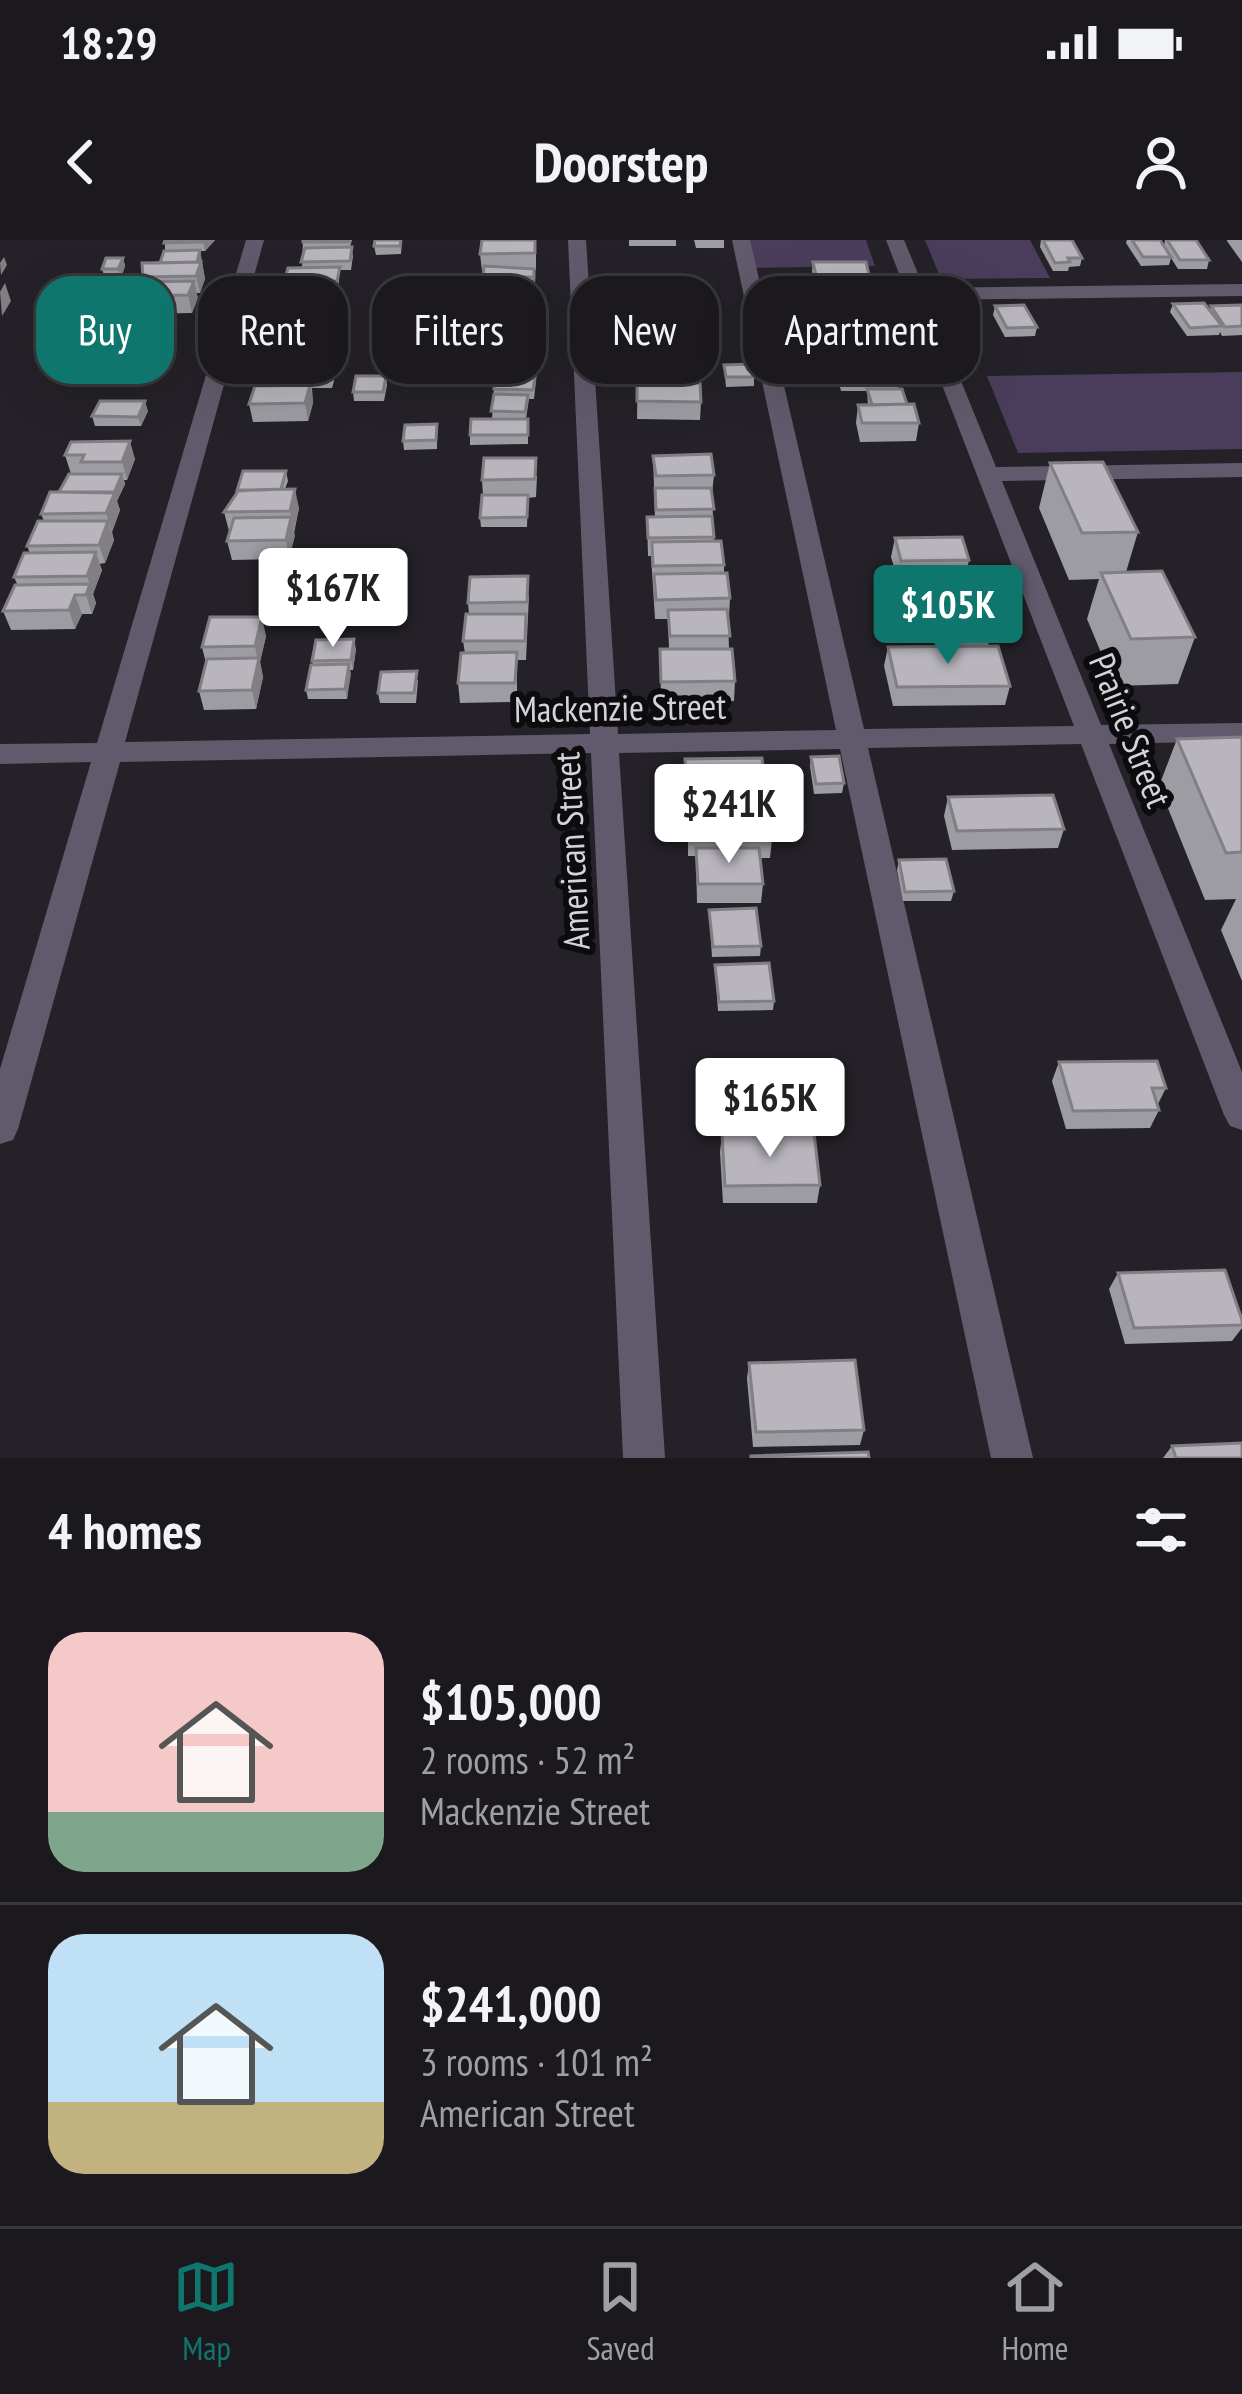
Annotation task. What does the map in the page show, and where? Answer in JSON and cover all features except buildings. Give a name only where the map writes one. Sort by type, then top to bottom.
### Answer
[{"type":"street","points":[[0,1129],[255,240]]},
{"type":"street","name":"American Street","points":[[577,240],[644,1458]]},
{"type":"street","points":[[741,240],[1012,1458]]},
{"type":"street","name":"Prairie Street","points":[[895,240],[909,276]]},
{"type":"street","points":[[980,293],[1242,290]]},
{"type":"street","name":"Prairie Street","points":[[952,384],[1242,1115]]},
{"type":"street","points":[[988,474],[1242,470]]},
{"type":"street","name":"Mackenzie Street","points":[[0,754],[1242,732]]},
{"type":"shaded area","points":[[746,240],[866,240],[875,266],[752,268]]},
{"type":"shaded area","points":[[925,240],[1030,240],[1050,278],[980,279],[940,276]]},
{"type":"shaded area","points":[[1242,372],[1242,449],[1018,453],[987,376]]}]
